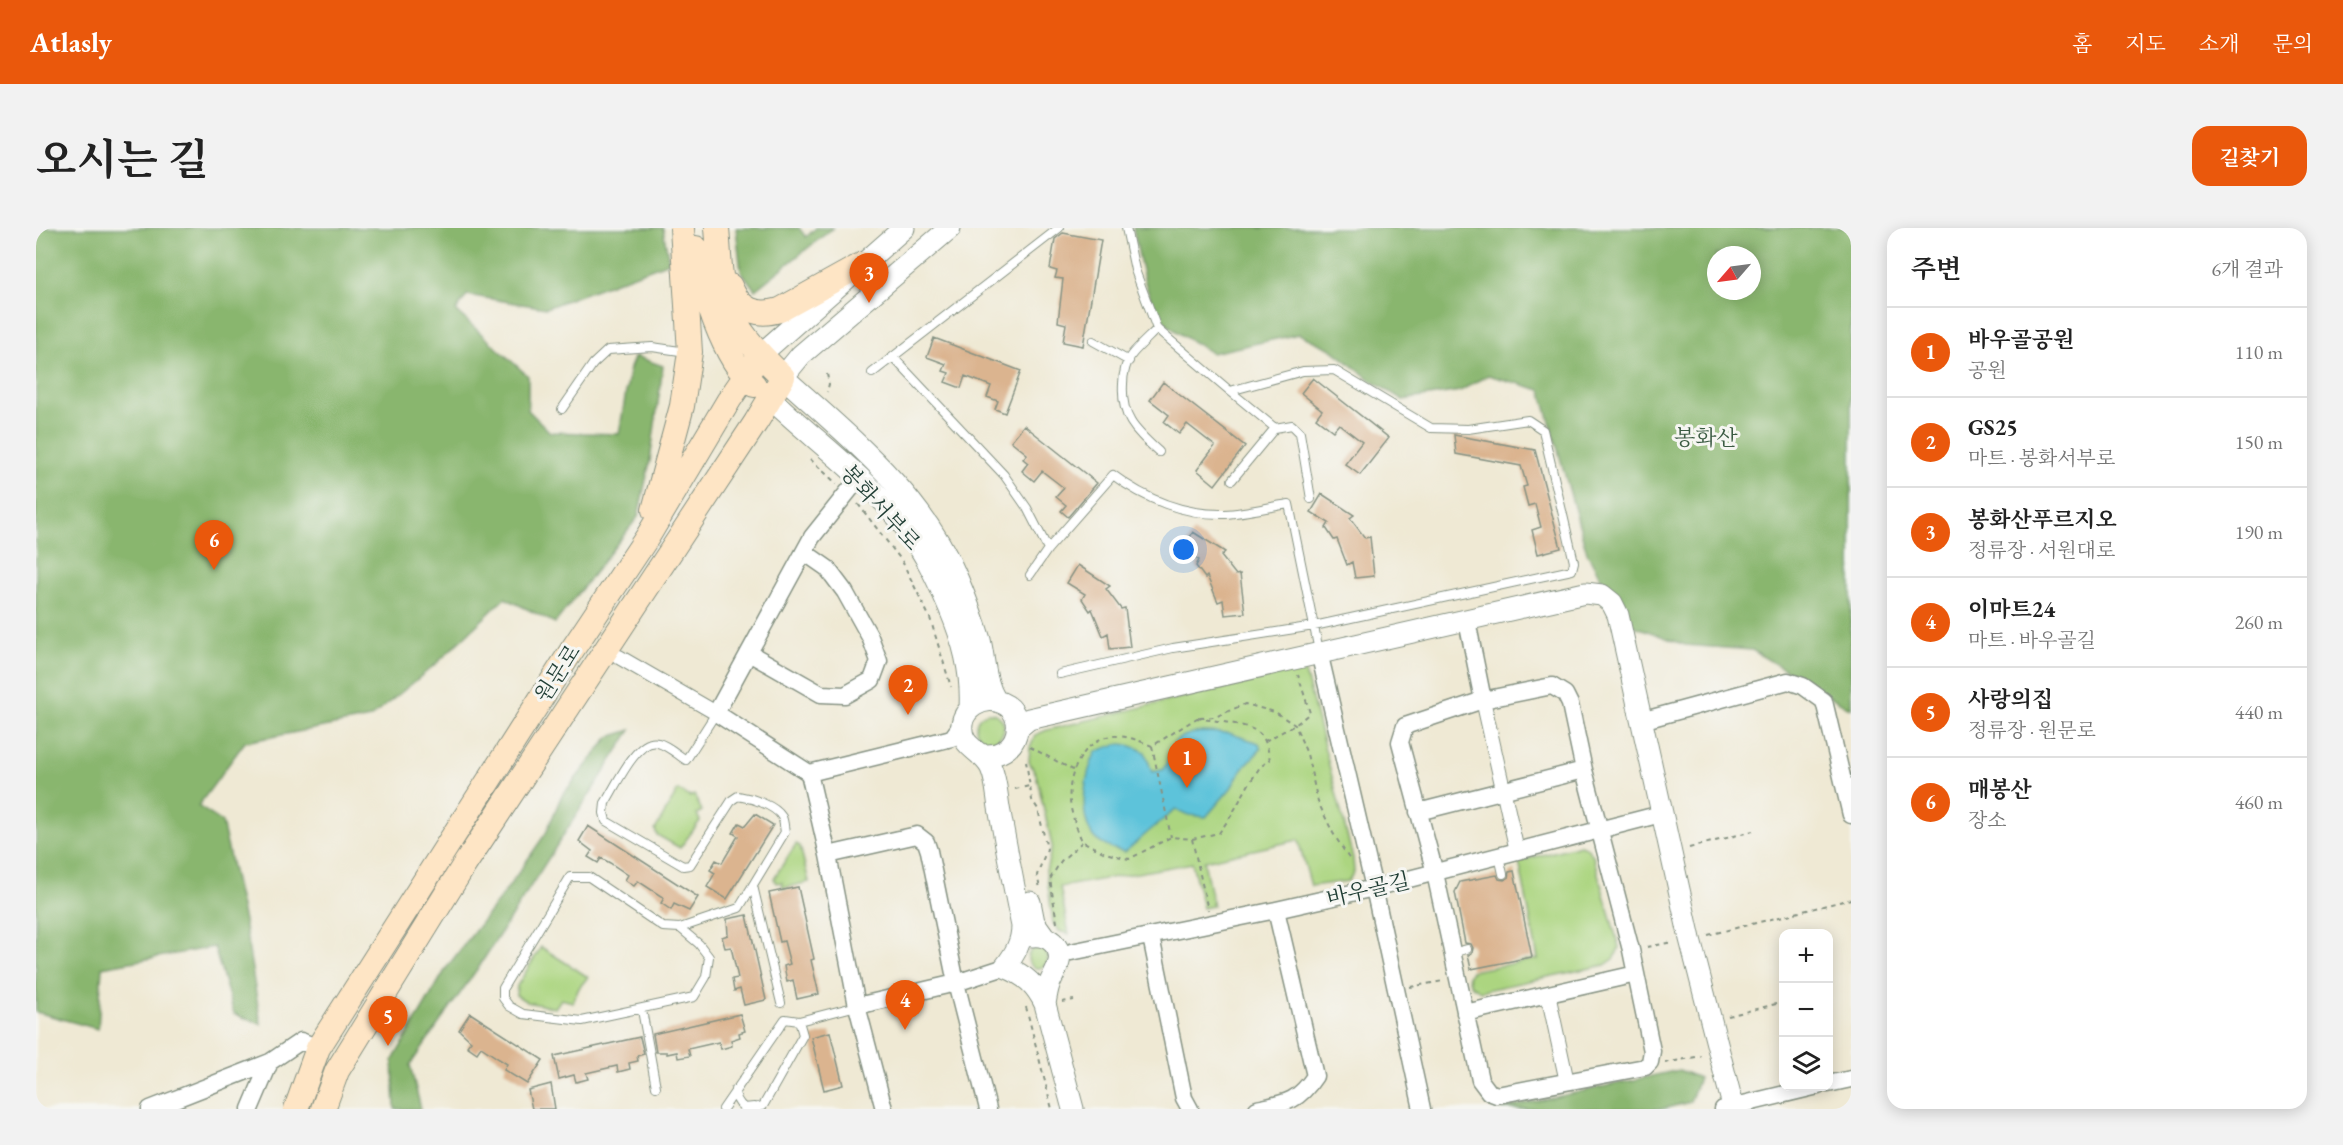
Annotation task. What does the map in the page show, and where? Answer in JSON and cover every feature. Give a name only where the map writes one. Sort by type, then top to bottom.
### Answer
[{"type":"main road","points":[[648,536],[682,406],[690,352],[682,228]]},
{"type":"main road","points":[[694,228],[705,292],[725,343],[745,377],[770,398]]},
{"type":"main road","points":[[717,228],[724,296],[742,333],[760,355],[783,377]]},
{"type":"main road","points":[[719,256],[734,296],[748,311],[770,313],[780,310],[863,264]]},
{"type":"main road","name":"원문로","points":[[296,1109],[318,1048],[572,650],[648,536],[760,355]]},
{"type":"main road","name":"원문로","points":[[323,1109],[337,1071],[464,867],[783,377]]},
{"type":"street","points":[[760,355],[904,228]]},
{"type":"street","points":[[783,377],[801,355],[950,228]]},
{"type":"street","name":"봉화서부로","points":[[783,377],[911,499],[927,522],[945,551],[958,580],[980,640],[988,688],[1017,731]]},
{"type":"street","name":"봉화서부로","points":[[770,398],[853,486],[904,526],[938,580],[967,657],[971,685],[961,724],[966,742],[991,768],[1022,926],[1017,963]]},
{"type":"street","points":[[716,713],[812,537],[853,486]]},
{"type":"street","points":[[749,653],[821,694],[845,695],[872,680],[879,661],[870,637],[845,592],[827,568],[804,552]]},
{"type":"street","points":[[975,752],[997,755],[1017,731],[1319,652],[1585,593],[1602,595],[1612,603],[1618,615],[1661,814],[1718,1053],[1728,1108],[1798,1091]]},
{"type":"street","points":[[1467,621],[1517,851]]},
{"type":"street","points":[[1319,652],[1422,1109]]},
{"type":"street","points":[[619,657],[716,713],[809,773],[828,855],[857,1006],[884,1109]]},
{"type":"street","points":[[1641,721],[1788,681],[1803,686],[1824,701],[1851,815]]},
{"type":"street","points":[[1543,687],[1560,689],[1570,704],[1584,770],[1631,950],[1652,1045],[1650,1062],[1645,1066],[1497,1095],[1489,1092],[1480,1080],[1457,978],[1459,951],[1435,873],[1400,742],[1406,726],[1483,700],[1543,687]]},
{"type":"street","points":[[809,773],[961,724],[978,703],[1017,731]]},
{"type":"street","points":[[1017,731],[1006,756],[1034,922],[1057,951]]},
{"type":"street","points":[[1418,812],[1584,770]]},
{"type":"street","name":"바우골길","points":[[1057,951],[1151,937],[1374,888],[1661,814]]},
{"type":"street","points":[[828,855],[916,835],[926,842],[956,982],[988,1109]]},
{"type":"street","points":[[1257,1109],[1290,1102],[1305,1091],[1315,1076],[1276,910]]},
{"type":"street","points":[[857,1006],[956,982],[1017,963],[1029,937],[1057,951]]},
{"type":"street","points":[[1151,937],[1184,1098],[1191,1109]]},
{"type":"street","points":[[1017,963],[1041,980],[1057,951]]},
{"type":"street","points":[[1046,1004],[1057,951]]},
{"type":"street","points":[[1017,963],[1046,1004],[1073,1109]]},
{"type":"street","points":[[1465,1013],[1636,974]]},
{"type":"street","points":[[1548,994],[1567,1082]]},
{"type":"street","points":[[150,1109],[270,1062],[301,1041],[318,1048]]},
{"type":"street","points":[[250,1109],[270,1062]]},
{"type":"street","points":[[1833,1083],[1851,1079]]},
{"type":"lane","points":[[872,373],[1059,228]]},
{"type":"lane","points":[[1126,228],[1135,270],[1157,329],[1275,428]]},
{"type":"lane","points":[[1157,329],[1131,355],[1123,374],[1122,401],[1128,419],[1138,433],[1159,452]]},
{"type":"lane","points":[[1093,341],[1129,361]]},
{"type":"lane","points":[[562,409],[592,364],[608,350],[652,347],[690,352]]},
{"type":"lane","points":[[893,357],[1004,475],[1026,508],[1048,549]]},
{"type":"lane","points":[[1060,674],[1173,648],[1314,626],[1572,570],[1574,562],[1543,430],[1528,420],[1468,429],[1431,428],[1334,370],[1303,371],[1230,391]]},
{"type":"lane","points":[[1232,480],[1275,428],[1293,425],[1300,434],[1311,499]]},
{"type":"lane","points":[[1030,575],[1048,549],[1113,475],[1135,491],[1184,510],[1225,514],[1289,504],[1319,652]]},
{"type":"lane","points":[[680,928],[699,944],[708,957],[706,977],[694,997],[642,1010],[582,1021],[523,1014],[509,1006],[503,998],[503,988],[570,877],[589,877],[663,927],[680,928],[739,908],[784,832],[783,819],[780,814],[756,799],[738,796],[732,800],[690,865],[683,866],[606,821],[604,813],[605,803],[637,750],[646,744],[657,742],[686,760],[716,713]]},
{"type":"lane","points":[[1499,856],[1503,874]]},
{"type":"lane","points":[[753,886],[781,1003]]},
{"type":"lane","points":[[723,1109],[785,1019],[798,1020],[857,1006]]},
{"type":"lane","points":[[642,1010],[656,1087]]},
{"type":"lane","points":[[750,1109],[763,1106],[803,1035],[798,1020]]},
{"type":"lane","points":[[735,1090],[738,1104],[744,1108],[763,1106]]},
{"type":"path","points":[[806,454],[853,486],[872,520],[902,561],[930,618],[951,687]]},
{"type":"path","points":[[1264,741],[1294,725],[1310,713],[1296,670]]},
{"type":"path","points":[[1152,746],[1197,718],[1215,717],[1245,704],[1275,712],[1294,725],[1307,754],[1318,802],[1333,833],[1354,865]]},
{"type":"path","points":[[1152,746],[1124,736],[1103,738],[1085,750],[1074,771],[1070,800],[1082,841],[1105,853],[1129,859],[1171,837],[1192,839],[1219,833],[1254,775],[1270,760],[1268,747],[1259,733],[1239,726],[1197,718]]},
{"type":"path","points":[[1017,731],[1074,771]]},
{"type":"path","points":[[1017,731],[1032,800],[1038,809],[1047,849],[1037,875],[1041,898]]},
{"type":"path","points":[[1152,746],[1171,837]]},
{"type":"path","points":[[1671,853],[1753,831]]},
{"type":"path","points":[[1192,839],[1208,912]]},
{"type":"path","points":[[1057,951],[1050,879],[1061,861],[1082,841]]},
{"type":"path","points":[[1631,950],[1690,939],[1851,899]]},
{"type":"path","points":[[1395,990],[1457,978]]},
{"type":"path","points":[[1024,999],[1052,1109]]},
{"type":"path","points":[[1710,1020],[1779,1003]]},
{"type":"path","points":[[1645,1066],[1718,1053]]},
{"type":"green space","points":[[36,228],[663,228],[669,262],[546,308],[467,295],[456,311],[528,376],[528,410],[550,432],[619,434],[630,368],[635,356],[663,366],[650,461],[638,517],[555,623],[505,598],[437,663],[370,718],[245,742],[198,806],[222,822],[244,921],[261,1024],[234,1014],[214,947],[102,967],[98,1029],[36,1012]]},
{"type":"green space","points":[[736,228],[799,228],[806,237],[816,228],[833,228],[755,290],[741,271]]},
{"type":"green space","name":"봉화산","points":[[1133,228],[1851,228],[1851,709],[1752,650],[1685,645],[1626,623],[1587,553],[1541,390],[1488,375],[1460,391],[1403,400],[1372,381],[1331,349],[1299,334],[1212,353],[1174,329],[1161,317],[1152,301]]},
{"type":"green space","points":[[1296,670],[1305,672],[1353,858],[1354,872],[1348,881],[1311,886],[1298,840],[1204,861],[1213,906],[1203,908],[1192,863],[1060,887],[1069,934],[1059,931],[1053,923],[1046,871],[1052,846],[1036,774],[1029,762],[1030,747],[1035,735],[1047,730]]},
{"type":"green space","points":[[990,713],[1000,717],[1004,727],[1000,737],[990,741],[980,737],[976,727],[980,717]]},
{"type":"green space","points":[[631,730],[480,965],[410,1065],[421,1109],[395,1109],[393,1060],[447,967],[505,892],[546,833],[561,797],[609,737]]},
{"type":"green space","points":[[678,790],[690,797],[694,795],[702,811],[697,814],[700,821],[680,848],[657,835],[655,830]]},
{"type":"green space","points":[[796,844],[800,846],[809,882],[783,888],[782,882],[776,883],[774,878]]},
{"type":"green space","points":[[1580,845],[1586,847],[1593,856],[1619,947],[1615,958],[1605,965],[1481,991],[1473,987],[1468,976],[1471,971],[1538,959],[1519,861]]},
{"type":"green space","points":[[541,947],[588,977],[579,988],[573,1002],[561,999],[555,1008],[527,1002],[516,995],[517,986]]},
{"type":"green space","points":[[1038,948],[1045,951],[1048,958],[1045,965],[1038,968],[1031,965],[1028,958],[1031,951]]},
{"type":"green space","points":[[1679,1070],[1699,1078],[1690,1102],[1662,1109],[1501,1109]]},
{"type":"water","points":[[1229,733],[1259,743],[1261,749],[1242,769],[1231,788],[1206,817],[1189,815],[1176,810],[1125,852],[1107,846],[1092,835],[1084,804],[1086,782],[1096,752],[1121,744],[1131,746],[1145,752],[1152,772],[1162,770],[1177,740],[1190,734]]},
{"type":"building","points":[[1063,233],[1101,240],[1083,346],[1063,342],[1066,324],[1058,322],[1063,279],[1055,278],[1057,271],[1050,269],[1055,239]]},
{"type":"building","points":[[934,338],[1021,371],[1005,413],[995,409],[998,401],[987,397],[991,386],[965,376],[961,388],[945,382],[949,373],[943,371],[946,364],[927,357]]},
{"type":"building","points":[[1313,378],[1389,438],[1360,475],[1345,464],[1362,442],[1339,424],[1333,431],[1316,418],[1322,410],[1301,393]]},
{"type":"building","points":[[1163,382],[1245,446],[1215,485],[1197,470],[1215,446],[1187,424],[1179,434],[1164,422],[1169,415],[1150,400]]},
{"type":"building","points":[[1024,425],[1097,483],[1068,517],[1061,511],[1066,505],[1056,497],[1064,488],[1042,471],[1034,481],[1022,471],[1028,463],[1023,459],[1027,454],[1011,441]]},
{"type":"building","points":[[1454,435],[1535,450],[1561,548],[1538,554],[1532,530],[1541,527],[1535,504],[1528,506],[1523,487],[1527,486],[1521,466],[1456,454]]},
{"type":"building","points":[[1322,494],[1354,515],[1350,518],[1365,538],[1370,537],[1374,576],[1355,578],[1352,562],[1347,565],[1337,539],[1334,540],[1326,528],[1329,523],[1311,512]]},
{"type":"building","points":[[1193,532],[1225,552],[1221,556],[1236,575],[1240,574],[1245,613],[1225,615],[1223,600],[1218,602],[1207,576],[1205,578],[1196,566],[1199,560],[1182,550]]},
{"type":"building","points":[[1078,565],[1110,586],[1106,589],[1121,609],[1125,608],[1130,647],[1110,649],[1108,633],[1103,636],[1092,609],[1090,611],[1082,599],[1085,594],[1067,583]]},
{"type":"building","points":[[755,814],[773,825],[727,899],[707,887],[715,873],[710,870],[716,860],[722,863],[738,836],[733,833],[739,823],[745,826]]},
{"type":"building","points":[[588,826],[698,897],[689,911],[674,904],[671,910],[661,903],[664,898],[638,881],[634,886],[625,880],[628,875],[610,863],[601,858],[598,863],[588,857],[592,851],[579,841]]},
{"type":"building","points":[[1514,871],[1532,957],[1471,969],[1468,955],[1472,953],[1473,948],[1471,944],[1465,943],[1455,892],[1460,882],[1497,875],[1499,879],[1504,880],[1508,878],[1509,872]]},
{"type":"building","points":[[798,887],[814,959],[811,960],[819,994],[797,999],[793,980],[787,982],[784,966],[790,964],[784,941],[780,942],[769,893]]},
{"type":"building","points":[[747,915],[766,1000],[744,1005],[740,989],[734,991],[732,979],[738,978],[731,947],[725,948],[722,937],[728,935],[727,919]]},
{"type":"building","points":[[470,1013],[543,1060],[527,1084],[504,1070],[507,1064],[481,1047],[477,1053],[467,1046],[471,1041],[459,1030]]},
{"type":"building","points":[[740,1014],[745,1031],[739,1033],[740,1037],[731,1040],[732,1046],[721,1049],[719,1042],[688,1049],[690,1056],[678,1058],[677,1052],[667,1054],[667,1052],[656,1052],[653,1034]]},
{"type":"building","points":[[830,1032],[843,1085],[824,1090],[811,1037]]},
{"type":"building","points":[[640,1037],[644,1054],[637,1056],[638,1061],[629,1063],[630,1069],[618,1072],[617,1066],[586,1073],[588,1079],[576,1082],[574,1075],[559,1079],[554,1056]]},
{"type":"building","points":[[551,1084],[555,1109],[532,1109],[528,1090]]},
{"type":"place","name":"봉화산푸르지오","points":[[869,303]]},
{"type":"place","name":"매봉산","points":[[214,570]]},
{"type":"place","name":"GS25","points":[[908,715]]},
{"type":"place","name":"바우골공원","points":[[1187,788]]},
{"type":"place","name":"이마트24","points":[[905,1030]]},
{"type":"place","name":"사랑의집","points":[[388,1046]]}]
